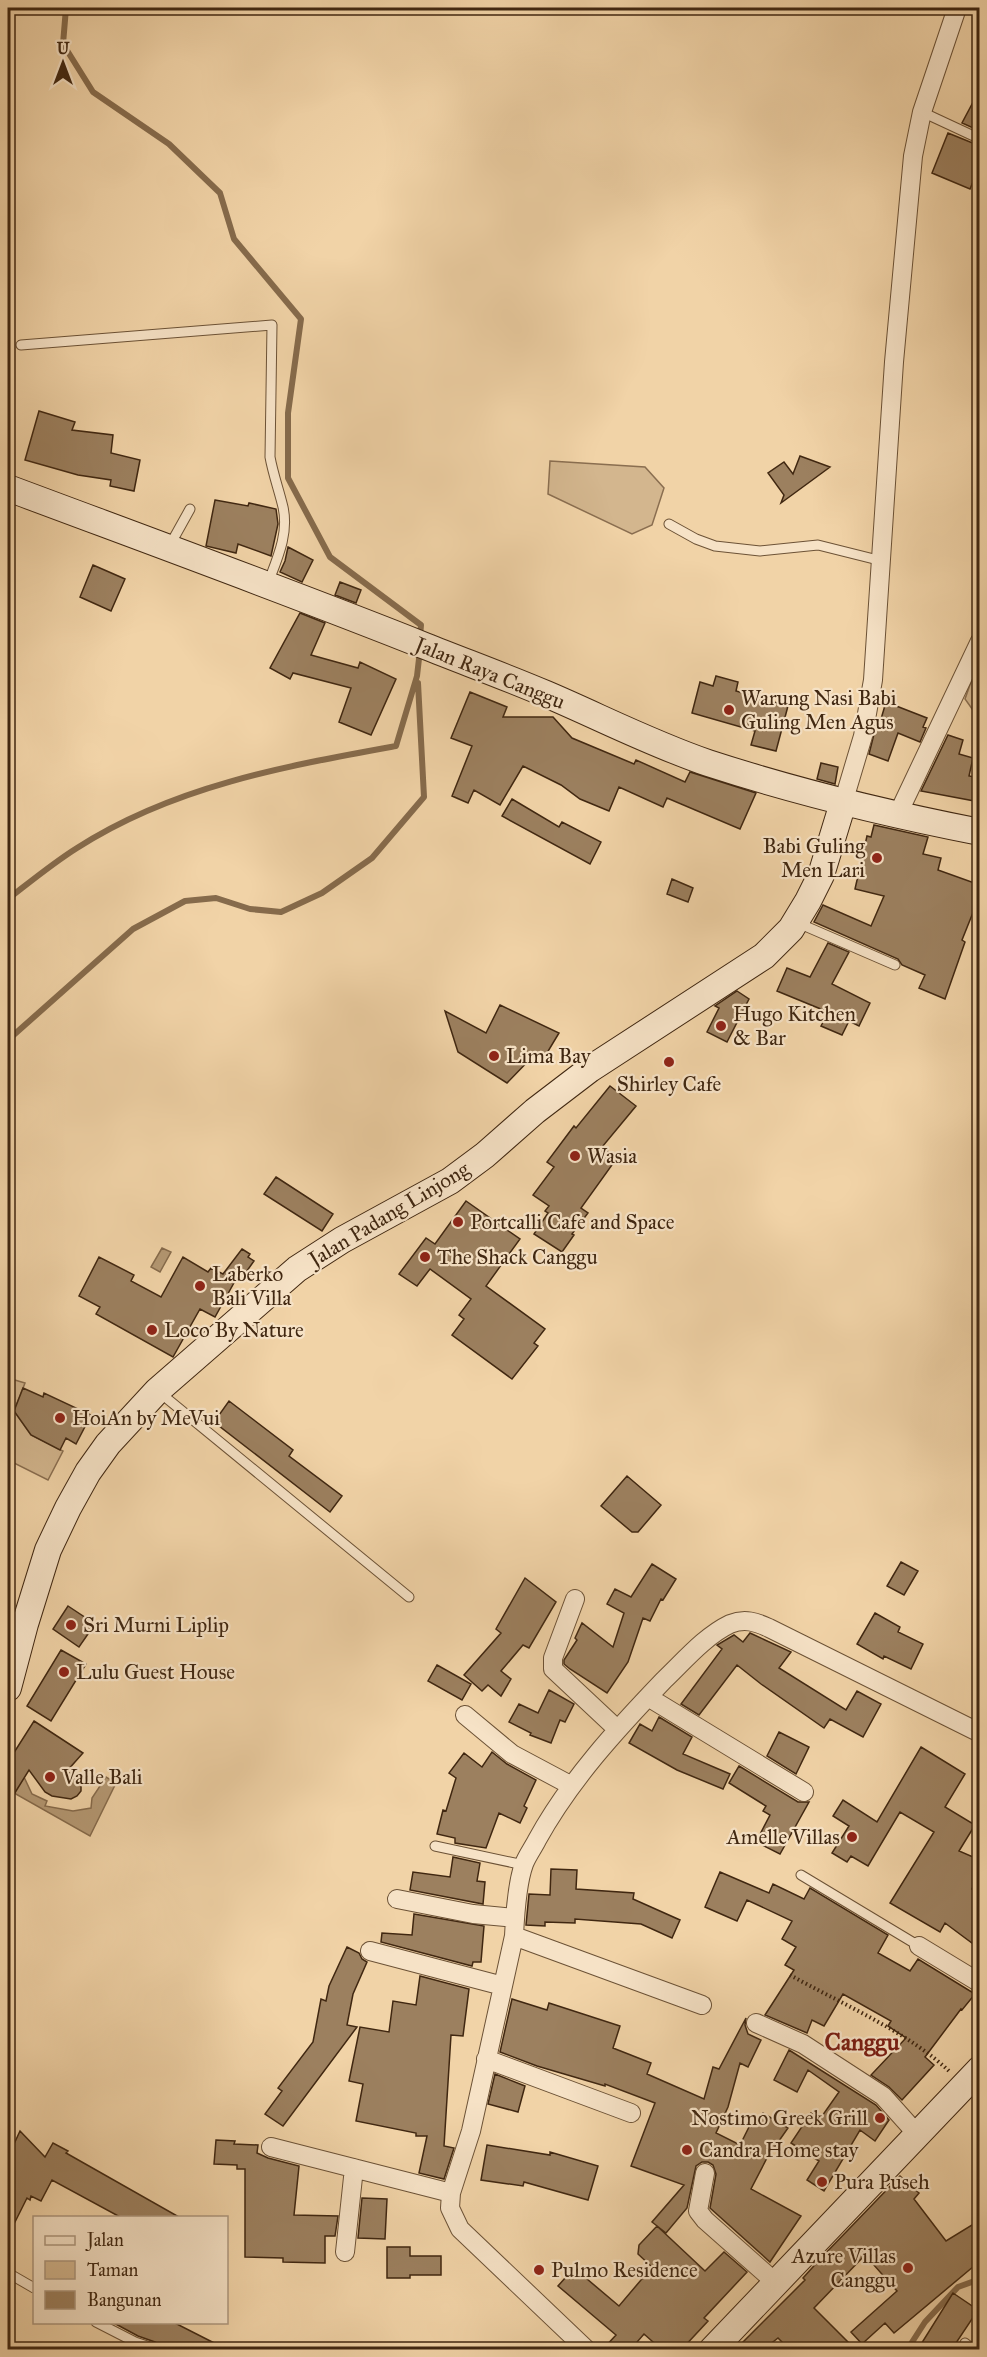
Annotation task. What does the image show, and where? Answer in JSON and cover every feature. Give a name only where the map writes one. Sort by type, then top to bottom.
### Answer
[{"type":"street","points":[[843,803],[863,736],[873,680],[894,362],[913,156],[922,112],[957,8]]},
{"type":"street","name":"Jalan Raya Canggu","points":[[8,488],[410,640],[707,762],[843,803],[980,832]]},
{"type":"street","points":[[897,816],[980,641]]},
{"type":"street","name":"Jalan Padang Linjong","points":[[8,1688],[48,1550],[68,1508],[88,1472],[108,1444],[157,1391],[297,1269],[342,1240],[450,1180],[485,1155],[535,1111],[590,1069],[764,956],[795,922],[821,874],[843,803]]},
{"type":"street","points":[[575,1599],[553,1658],[553,1669],[617,1729]]},
{"type":"street","points":[[587,2349],[460,2229],[450,2208],[451,2193],[471,2131],[503,1986],[524,1865],[557,1806],[617,1729],[688,1656],[719,1631],[745,1620],[755,1621],[980,1733]]},
{"type":"street","points":[[648,1697],[804,1792]]},
{"type":"street","points":[[465,1714],[512,1754],[572,1786]]},
{"type":"street","points":[[397,1899],[473,1914],[515,1927],[702,2005]]},
{"type":"street","points":[[919,1946],[980,1983]]},
{"type":"street","points":[[370,1951],[503,1986]]},
{"type":"street","points":[[756,2023],[803,2044],[883,2096],[917,2134]]},
{"type":"street","points":[[486,2059],[632,2113]]},
{"type":"street","points":[[712,2349],[972,2077]]},
{"type":"street","points":[[271,2147],[451,2193]]},
{"type":"street","points":[[345,2252],[354,2168]]},
{"type":"street","points":[[705,2173],[698,2211],[705,2220],[775,2282]]},
{"type":"lane","points":[[922,112],[980,139]]},
{"type":"lane","points":[[21,345],[272,325],[270,457],[273,477],[283,508],[285,530],[282,547],[267,586]]},
{"type":"lane","points":[[168,547],[190,509]]},
{"type":"lane","points":[[669,524],[696,539],[715,546],[760,551],[818,545],[882,561]]},
{"type":"lane","points":[[795,922],[895,965]]},
{"type":"lane","points":[[157,1391],[409,1597]]},
{"type":"lane","points":[[435,1846],[524,1865]]},
{"type":"lane","points":[[801,1875],[919,1946]]},
{"type":"lane","points":[[8,2273],[33,2287]]},
{"type":"lane","points":[[100,2324],[135,2342],[153,2348]]},
{"type":"lane","points":[[965,2343],[974,2349]]},
{"type":"path","points":[[790,1975],[906,2039],[939,2061],[972,2077]]},
{"type":"green space","points":[[550,461],[645,467],[664,488],[652,525],[632,534],[548,494]]},
{"type":"green space","points":[[979,659],[979,714],[975,713],[965,699]]},
{"type":"green space","points":[[8,1378],[25,1383],[14,1411],[31,1435],[63,1451],[48,1480],[12,1462],[8,1447]]},
{"type":"shaded area","points":[[162,1248],[171,1252],[160,1272],[151,1267]]},
{"type":"shaded area","points":[[24,1777],[32,1794],[47,1801],[45,1806],[73,1811],[91,1808],[92,1798],[106,1777],[116,1783],[90,1836],[14,1793]]},
{"type":"building","points":[[980,89],[980,131],[962,123]]},
{"type":"building","points":[[948,133],[980,146],[980,165],[970,189],[932,173]]},
{"type":"building","points":[[39,411],[75,422],[72,430],[113,435],[111,453],[140,460],[134,491],[110,486],[111,480],[78,475],[25,460]]},
{"type":"building","points":[[800,456],[830,467],[781,503],[784,495],[768,473],[784,462],[793,474]]},
{"type":"building","points":[[215,500],[248,506],[249,503],[276,509],[278,524],[271,556],[238,544],[236,553],[206,546]]},
{"type":"building","points":[[288,547],[313,560],[302,582],[280,572]]},
{"type":"building","points":[[93,565],[125,579],[111,611],[80,597]]},
{"type":"building","points":[[340,582],[361,590],[356,603],[335,595]]},
{"type":"building","points":[[300,613],[325,623],[311,655],[358,668],[360,662],[396,679],[371,735],[339,722],[351,688],[293,673],[290,679],[270,668]]},
{"type":"building","points":[[716,676],[738,682],[736,691],[788,706],[776,751],[751,745],[755,731],[692,713],[700,682],[713,686]]},
{"type":"building","points":[[470,692],[507,707],[503,717],[553,717],[572,738],[634,764],[636,760],[685,782],[690,772],[756,793],[740,829],[667,798],[663,807],[619,787],[609,811],[580,799],[561,785],[523,766],[500,805],[474,790],[468,803],[452,796],[472,746],[451,738]]},
{"type":"building","points":[[886,702],[927,718],[923,727],[926,728],[920,742],[898,733],[888,761],[869,754],[878,718],[881,719]]},
{"type":"building","points":[[948,735],[963,740],[959,754],[973,758],[969,776],[980,778],[980,802],[921,791]]},
{"type":"building","points":[[821,763],[838,767],[835,784],[817,779]]},
{"type":"building","points":[[512,799],[559,827],[562,822],[601,842],[590,864],[502,816]]},
{"type":"building","points":[[874,825],[928,837],[923,854],[941,858],[938,870],[980,885],[980,913],[974,910],[962,940],[965,942],[945,999],[919,988],[925,975],[902,965],[898,959],[814,922],[823,905],[871,926],[884,896],[855,889],[867,836],[871,837]]},
{"type":"building","points":[[672,879],[693,888],[688,902],[667,894]]},
{"type":"building","points":[[828,943],[849,952],[832,984],[870,1003],[859,1026],[849,1021],[842,1035],[821,1026],[828,1012],[777,991],[787,968],[810,977]]},
{"type":"building","points":[[737,991],[749,999],[727,1042],[707,1032],[719,1008],[715,1006]]},
{"type":"building","points":[[500,1005],[559,1033],[544,1058],[536,1053],[507,1083],[458,1052],[445,1011],[486,1033]]},
{"type":"building","points":[[610,1086],[636,1106],[602,1147],[617,1158],[581,1208],[588,1213],[562,1252],[534,1234],[548,1213],[545,1211],[549,1206],[533,1195],[554,1167],[547,1162],[574,1126],[576,1128]]},
{"type":"building","points":[[276,1177],[333,1214],[322,1231],[264,1194]]},
{"type":"building","points":[[466,1201],[520,1239],[486,1286],[545,1329],[534,1343],[538,1346],[512,1379],[452,1335],[464,1319],[459,1315],[471,1299],[430,1269],[417,1286],[399,1274],[426,1238],[435,1244]]},
{"type":"building","points":[[242,1249],[250,1254],[248,1257],[254,1261],[244,1275],[240,1272],[215,1317],[200,1309],[173,1357],[96,1314],[100,1307],[79,1296],[99,1257],[134,1275],[131,1281],[161,1297],[183,1257],[208,1272],[211,1268],[223,1274]]},
{"type":"building","points":[[23,1388],[43,1397],[44,1393],[91,1415],[76,1444],[66,1438],[60,1450],[31,1435],[14,1411]]},
{"type":"building","points":[[229,1401],[293,1450],[289,1456],[342,1496],[330,1512],[214,1422]]},
{"type":"building","points":[[627,1476],[661,1505],[638,1532],[632,1532],[601,1506]]},
{"type":"building","points":[[901,1562],[918,1571],[904,1595],[887,1586]]},
{"type":"building","points":[[652,1564],[676,1579],[663,1600],[661,1599],[650,1621],[643,1618],[628,1662],[607,1693],[570,1669],[564,1664],[564,1660],[577,1640],[575,1638],[582,1623],[613,1647],[624,1613],[607,1604],[615,1589],[631,1597]]},
{"type":"building","points":[[525,1578],[556,1602],[529,1648],[523,1645],[501,1671],[511,1679],[501,1696],[488,1685],[482,1691],[464,1675],[501,1633],[496,1629]]},
{"type":"building","points":[[68,1606],[95,1624],[79,1647],[53,1629]]},
{"type":"building","points":[[875,1613],[900,1627],[898,1632],[923,1644],[911,1669],[884,1656],[883,1659],[857,1644]]},
{"type":"building","points":[[750,1633],[791,1652],[779,1668],[846,1710],[857,1691],[881,1704],[863,1737],[830,1719],[824,1728],[737,1665],[699,1715],[681,1704],[722,1649],[717,1645],[734,1635],[743,1642]]},
{"type":"building","points":[[61,1650],[86,1664],[51,1721],[27,1706]]},
{"type":"building","points":[[437,1665],[471,1684],[462,1700],[428,1681]]},
{"type":"building","points":[[549,1690],[574,1704],[565,1722],[560,1720],[551,1743],[530,1735],[531,1733],[509,1722],[519,1704],[538,1713]]},
{"type":"building","points":[[659,1717],[692,1737],[683,1754],[730,1774],[723,1789],[677,1770],[629,1743],[640,1724],[652,1731]]},
{"type":"building","points":[[34,1721],[83,1753],[67,1771],[78,1779],[81,1791],[71,1799],[52,1796],[45,1792],[29,1770],[8,1804],[8,1762]]},
{"type":"building","points":[[779,1732],[809,1747],[796,1774],[767,1756]]},
{"type":"building","points":[[921,1747],[965,1774],[945,1807],[975,1825],[959,1851],[980,1860],[980,1872],[972,1889],[980,1894],[980,1949],[945,1923],[940,1932],[890,1903],[934,1832],[900,1812],[868,1866],[851,1856],[847,1862],[832,1853],[849,1826],[833,1816],[843,1800],[877,1822]]},
{"type":"building","points":[[492,1752],[507,1764],[536,1780],[524,1806],[527,1808],[520,1823],[499,1813],[486,1848],[455,1843],[455,1838],[437,1834],[443,1810],[446,1811],[456,1778],[449,1773],[464,1753],[482,1767]]},
{"type":"building","points":[[739,1766],[798,1802],[809,1802],[780,1854],[756,1842],[770,1815],[763,1811],[766,1806],[729,1783]]},
{"type":"building","points":[[453,1857],[480,1863],[477,1881],[485,1882],[483,1904],[410,1890],[413,1872],[450,1877]]},
{"type":"building","points":[[551,1869],[577,1870],[576,1889],[634,1893],[633,1899],[680,1920],[672,1938],[641,1924],[575,1919],[575,1923],[545,1922],[545,1926],[526,1925],[529,1894],[550,1895]]},
{"type":"building","points":[[720,1872],[769,1893],[773,1884],[804,1899],[810,1888],[888,1935],[878,1953],[910,1971],[918,1959],[975,1994],[925,2057],[934,2065],[902,2100],[889,2087],[871,2075],[906,2038],[888,2026],[891,2021],[843,1994],[824,2026],[812,2020],[807,2033],[765,2015],[794,1970],[785,1965],[796,1947],[782,1939],[792,1921],[747,1900],[737,1921],[705,1907]]},
{"type":"building","points":[[414,1914],[484,1926],[481,1962],[473,1962],[472,1966],[381,1942],[382,1933],[412,1935]]},
{"type":"building","points":[[347,1947],[359,1953],[367,1962],[353,1994],[347,2025],[357,2027],[283,2126],[265,2114],[282,2091],[278,2088],[313,2042],[321,1999],[326,2001],[329,1986]]},
{"type":"building","points":[[420,1976],[469,1989],[463,2036],[451,2035],[444,2146],[454,2148],[444,2179],[419,2173],[427,2136],[416,2136],[416,2133],[356,2121],[363,2084],[349,2081],[360,2027],[389,2032],[393,2001],[416,2005]]},
{"type":"building","points":[[512,1999],[547,2010],[549,2003],[620,2026],[613,2048],[651,2063],[647,2074],[704,2099],[713,2067],[719,2069],[746,2018],[745,2025],[748,2034],[761,2040],[748,2067],[740,2063],[728,2107],[716,2133],[740,2145],[754,2117],[759,2119],[763,2113],[788,2128],[767,2158],[751,2189],[801,2216],[770,2262],[710,2208],[716,2174],[713,2165],[708,2162],[702,2162],[696,2166],[687,2208],[666,2233],[652,2222],[684,2185],[631,2166],[655,2103],[605,2084],[605,2086],[537,2066],[500,2052]]},
{"type":"building","points":[[789,2050],[876,2105],[889,2120],[875,2141],[860,2130],[824,2191],[807,2180],[819,2161],[791,2143],[811,2113],[820,2119],[839,2092],[808,2070],[797,2092],[774,2080]]},
{"type":"building","points":[[495,2074],[525,2086],[518,2112],[488,2104]]},
{"type":"building","points":[[20,2131],[45,2157],[53,2143],[68,2151],[66,2153],[177,2216],[118,2216],[52,2180],[41,2201],[31,2196],[30,2200],[27,2198],[8,2236],[8,2157]]},
{"type":"building","points":[[216,2140],[235,2141],[234,2144],[258,2145],[257,2153],[299,2166],[294,2215],[338,2216],[335,2236],[325,2236],[325,2263],[283,2262],[283,2258],[245,2257],[245,2169],[237,2169],[237,2165],[214,2164]]},
{"type":"building","points":[[487,2145],[550,2155],[550,2152],[598,2166],[588,2200],[524,2182],[523,2186],[481,2180]]},
{"type":"building","points":[[900,2176],[919,2193],[914,2199],[946,2241],[980,2220],[980,2261],[894,2333],[885,2323],[862,2344],[851,2332],[897,2291],[865,2255],[814,2308],[855,2349],[789,2349],[778,2338],[764,2349],[736,2349],[805,2280],[803,2278],[822,2257]]},
{"type":"building","points":[[362,2198],[387,2199],[385,2239],[358,2238]]},
{"type":"building","points":[[657,2226],[705,2271],[724,2252],[747,2272],[704,2318],[708,2321],[682,2349],[661,2349],[644,2334],[631,2349],[603,2349],[616,2335],[558,2286],[574,2268],[619,2306],[652,2267],[638,2254],[639,2245]]},
{"type":"building","points":[[387,2247],[410,2247],[410,2256],[441,2256],[441,2275],[387,2278]]},
{"type":"building","points":[[953,2293],[978,2310],[952,2349],[918,2349]]},
{"type":"building","points":[[116,2324],[177,2324],[226,2349],[167,2349]]},
{"type":"waterway","points":[[66,8],[63,44],[93,92],[169,144],[220,193],[234,239],[301,319],[288,413],[288,478],[330,557],[421,625],[420,637]]},
{"type":"waterway","points":[[8,899],[77,848],[152,809],[231,781],[396,746],[417,676],[420,650]]},
{"type":"waterway","points":[[8,1040],[133,929],[185,901],[216,898],[250,909],[281,912],[322,893],[372,858],[424,797],[418,683]]},
{"type":"waterway","points":[[907,2350],[925,2322],[958,2287],[980,2279]]},
{"type":"place","name":"Warung Nasi Babi Guling Men Agus","points":[[729,710]]},
{"type":"place","name":"Babi Guling Men Lari","points":[[877,858]]},
{"type":"place","name":"Hugo Kitchen & Bar","points":[[721,1026]]},
{"type":"place","name":"Lima Bay","points":[[494,1056]]},
{"type":"place","name":"Shirley Cafe","points":[[669,1062]]},
{"type":"place","name":"Wasia","points":[[575,1156]]},
{"type":"place","name":"Portcalli Cafe and Space","points":[[458,1222]]},
{"type":"place","name":"The Shack Canggu","points":[[425,1257]]},
{"type":"place","name":"Laberko Bali Villa","points":[[200,1286]]},
{"type":"place","name":"Loco By Nature","points":[[152,1330]]},
{"type":"place","name":"HoiAn by MeVui","points":[[60,1418]]},
{"type":"place","name":"Sri Murni Liplip","points":[[71,1625]]},
{"type":"place","name":"Lulu Guest House","points":[[64,1672]]},
{"type":"place","name":"Valle Bali","points":[[50,1777]]},
{"type":"place","name":"Amelle Villas","points":[[852,1837]]},
{"type":"place","name":"Nostimo Greek Grill","points":[[880,2118]]},
{"type":"place","name":"Candra Home stay","points":[[687,2150]]},
{"type":"place","name":"Pura Puseh","points":[[822,2182]]},
{"type":"place","name":"Azure Villas Canggu","points":[[908,2268]]},
{"type":"place","name":"Pulmo Residence","points":[[539,2270]]},
{"type":"district","name":"Canggu","points":[[862,2042]]}]
